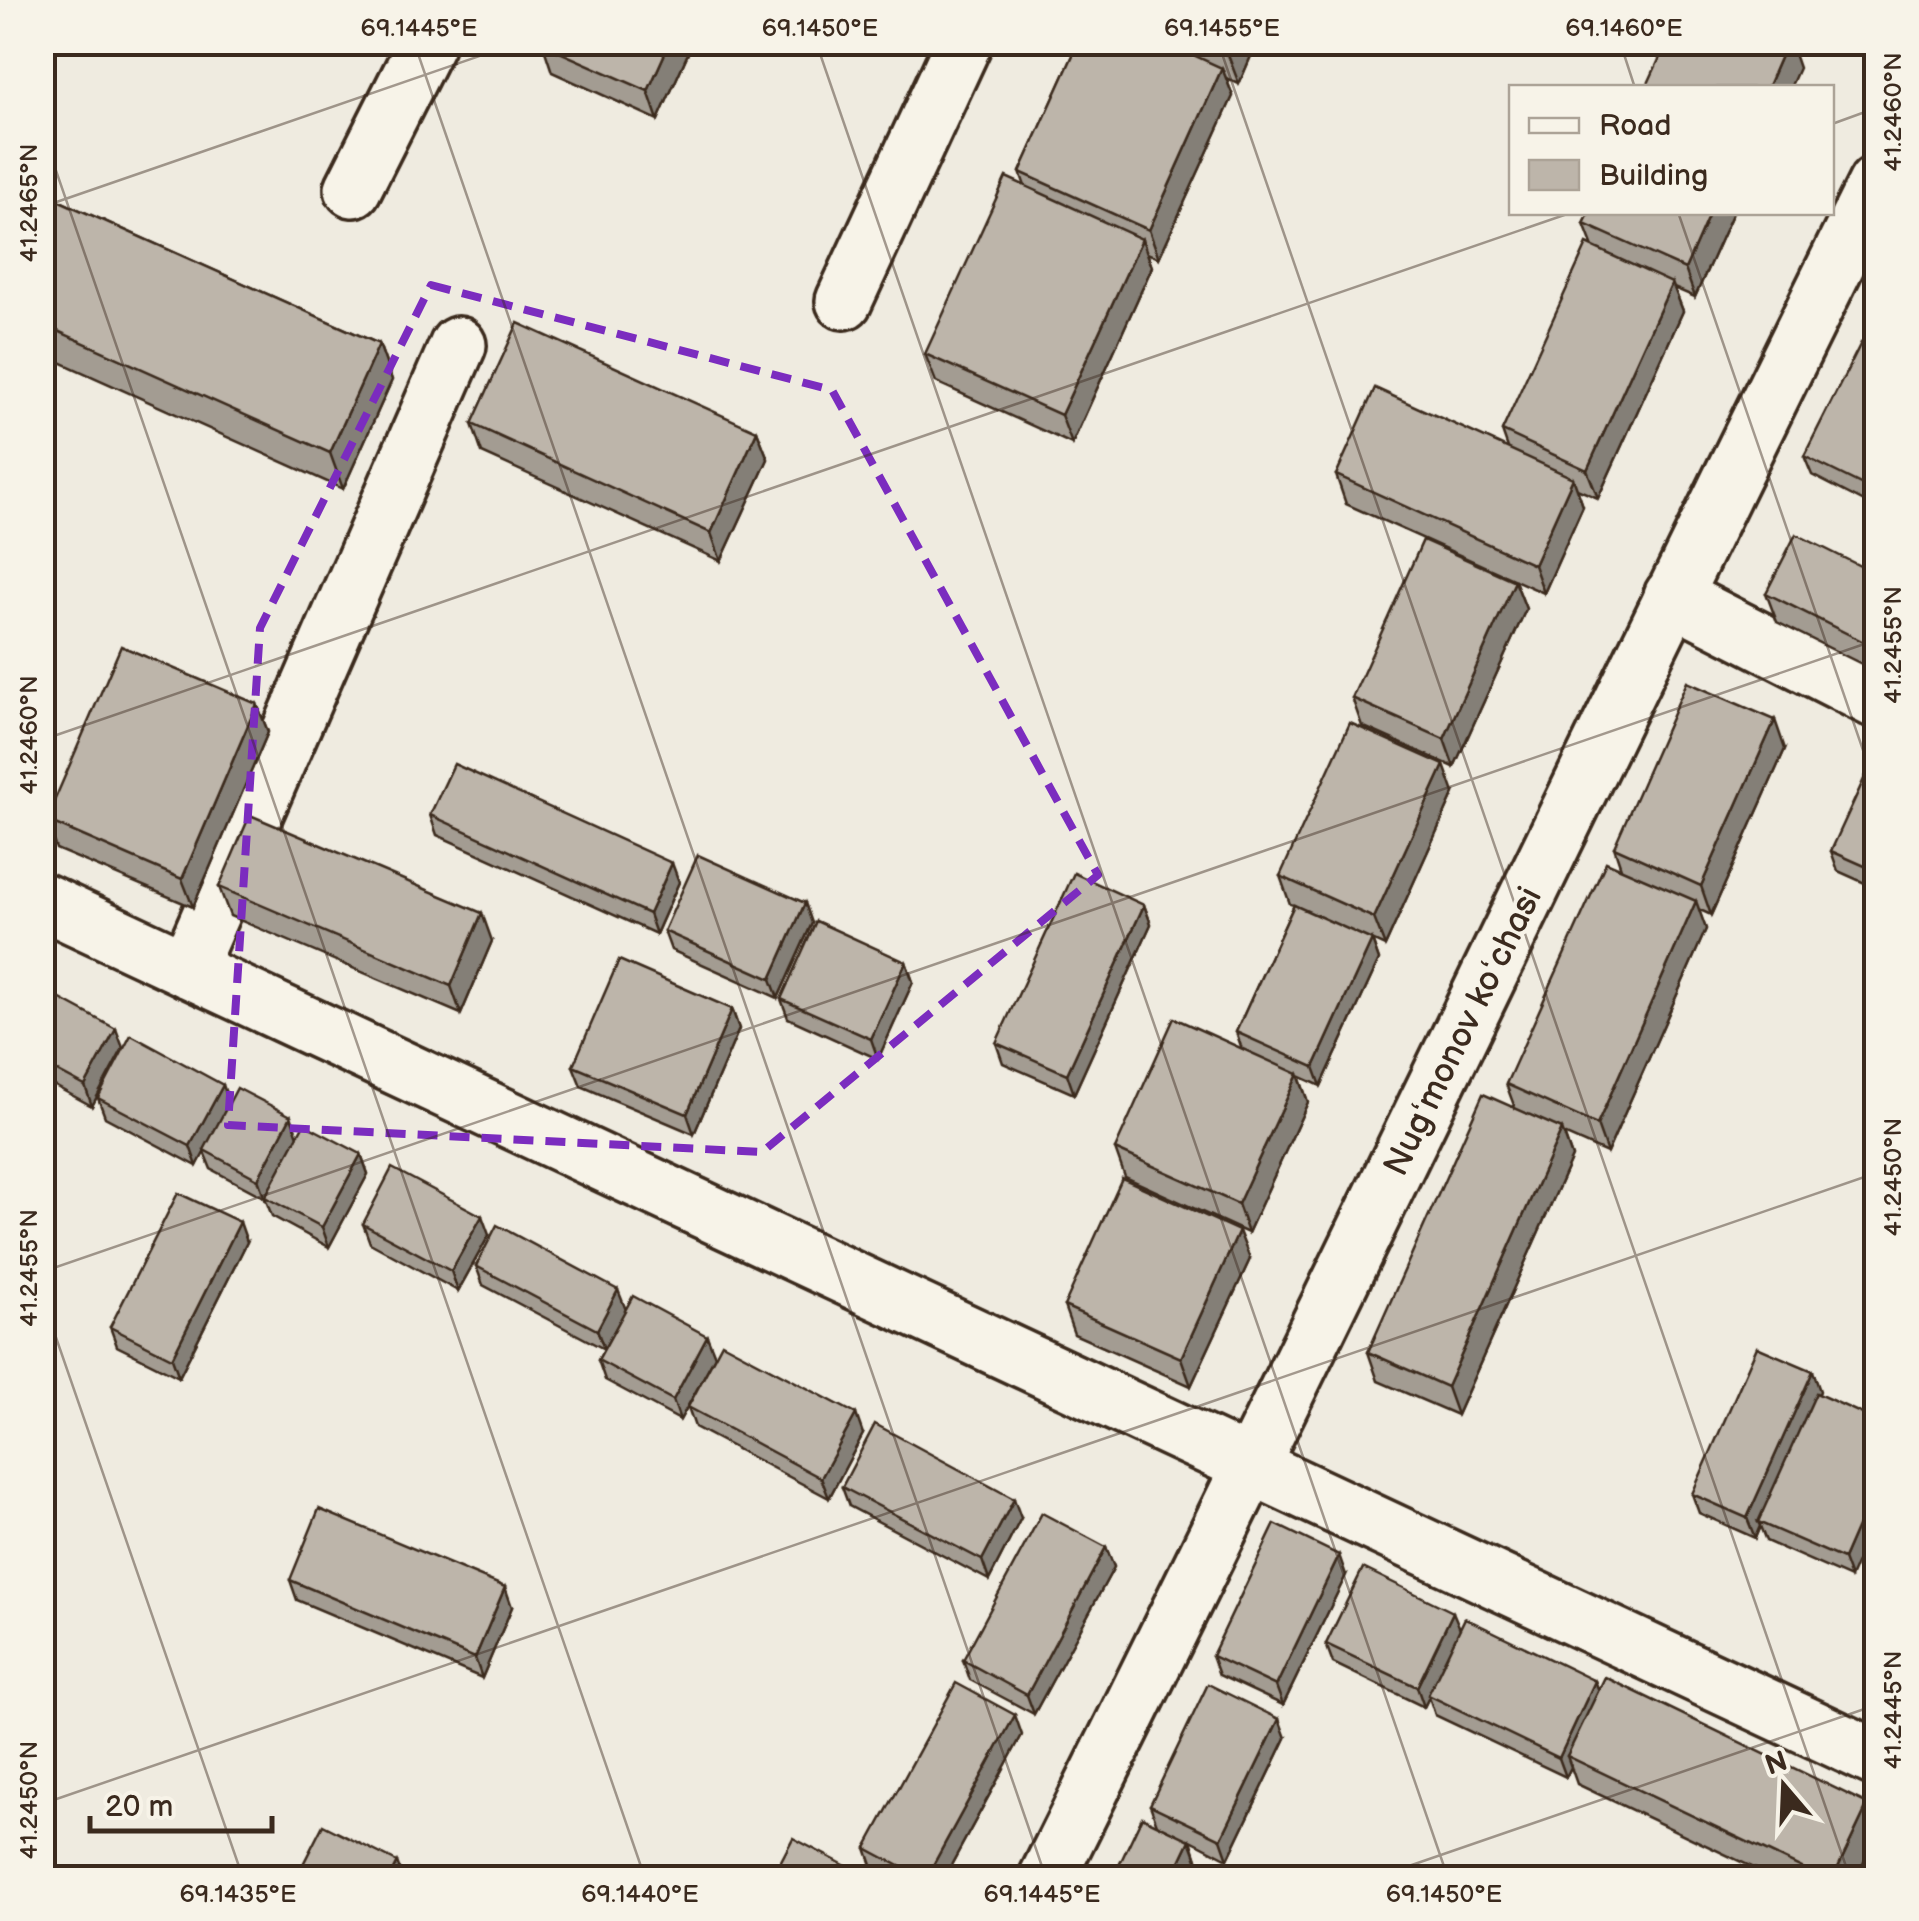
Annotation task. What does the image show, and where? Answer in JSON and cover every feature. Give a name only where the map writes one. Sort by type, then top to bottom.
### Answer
[{"type":"street","points":[[353,188],[427,42]]},
{"type":"street","points":[[844,300],[964,42]]},
{"type":"street","name":"Nugʻmonov koʻchasi","points":[[1047,1878],[1253,1465],[1672,596],[1876,184]]},
{"type":"street","points":[[188,968],[458,345]]},
{"type":"street","points":[[1672,596],[1876,700]]},
{"type":"street","points":[[42,901],[1876,1758]]},
{"type":"highlighted area","points":[[431,285],[832,390],[1098,875],[762,1152],[228,1125],[260,628]]},
{"type":"building","points":[[542,42],[670,42],[648,91]]},
{"type":"building","points":[[1079,42],[1165,42],[1222,68],[1149,230],[1020,172]]},
{"type":"building","points":[[1200,42],[1234,42],[1228,55]]},
{"type":"building","points":[[1667,42],[1787,42],[1768,85],[1647,85]]},
{"type":"building","points":[[1006,177],[1142,239],[1061,415],[925,354]]},
{"type":"building","points":[[42,193],[379,344],[330,453],[42,324]]},
{"type":"building","points":[[1588,215],[1709,215],[1685,269],[1584,224]]},
{"type":"building","points":[[1587,244],[1672,283],[1587,470],[1502,431]]},
{"type":"building","points":[[518,323],[757,431],[711,533],[472,424]]},
{"type":"building","points":[[1861,343],[1876,350],[1875,491],[1804,456]]},
{"type":"building","points":[[1375,388],[1573,478],[1534,565],[1336,475]]},
{"type":"building","points":[[1796,534],[1876,574],[1876,648],[1766,593]]},
{"type":"building","points":[[1423,540],[1515,581],[1444,739],[1352,698]]},
{"type":"building","points":[[121,646],[257,704],[182,879],[46,820]]},
{"type":"building","points":[[1687,682],[1775,720],[1701,886],[1614,847]]},
{"type":"building","points":[[1350,723],[1444,765],[1374,918],[1280,876]]},
{"type":"building","points":[[454,764],[672,863],[649,914],[430,815]]},
{"type":"building","points":[[1865,777],[1876,782],[1876,871],[1831,851]]},
{"type":"building","points":[[250,815],[482,913],[451,986],[219,887]]},
{"type":"building","points":[[698,855],[805,903],[771,979],[664,931]]},
{"type":"building","points":[[1606,862],[1696,901],[1597,1125],[1506,1084]]},
{"type":"building","points":[[1074,873],[1144,905],[1067,1074],[996,1043]]},
{"type":"building","points":[[1294,905],[1372,940],[1314,1067],[1236,1032]]},
{"type":"building","points":[[816,921],[906,962],[871,1039],[781,999]]},
{"type":"building","points":[[619,960],[732,1009],[687,1114],[573,1066]]},
{"type":"building","points":[[42,989],[116,1029],[85,1086],[42,1063]]},
{"type":"building","points":[[1174,1018],[1298,1074],[1238,1204],[1115,1149]]},
{"type":"building","points":[[131,1035],[223,1085],[190,1146],[98,1098]]},
{"type":"building","points":[[237,1088],[291,1116],[258,1179],[204,1150]]},
{"type":"building","points":[[1483,1094],[1562,1129],[1447,1387],[1368,1352]]},
{"type":"building","points":[[304,1124],[361,1154],[322,1227],[265,1197]]},
{"type":"building","points":[[392,1168],[482,1216],[451,1271],[363,1224]]},
{"type":"building","points":[[1122,1178],[1239,1231],[1181,1358],[1064,1306]]},
{"type":"building","points":[[178,1193],[240,1222],[172,1358],[110,1327]]},
{"type":"building","points":[[497,1225],[618,1290],[597,1330],[476,1266]]},
{"type":"building","points":[[633,1296],[707,1336],[673,1400],[598,1360]]},
{"type":"building","points":[[722,1343],[856,1414],[821,1478],[688,1407]]},
{"type":"building","points":[[1757,1347],[1813,1371],[1747,1518],[1692,1494]]},
{"type":"building","points":[[1816,1393],[1876,1420],[1876,1483],[1843,1559],[1758,1522]]},
{"type":"building","points":[[875,1424],[1014,1499],[982,1560],[842,1487]]},
{"type":"building","points":[[319,1509],[505,1587],[475,1658],[290,1580]]},
{"type":"building","points":[[1042,1513],[1106,1547],[1027,1695],[963,1660]]},
{"type":"building","points":[[1275,1524],[1339,1555],[1276,1686],[1212,1656]]},
{"type":"building","points":[[1876,1528],[1876,1576],[1859,1568]]},
{"type":"building","points":[[1363,1568],[1453,1612],[1417,1687],[1326,1644]]},
{"type":"building","points":[[1465,1618],[1595,1681],[1559,1758],[1428,1695]]},
{"type":"building","points":[[1605,1677],[1868,1804],[1833,1878],[1823,1878],[1567,1756]]},
{"type":"building","points":[[956,1683],[1015,1715],[926,1878],[922,1878],[866,1848]]},
{"type":"building","points":[[1208,1684],[1279,1719],[1221,1839],[1150,1805]]},
{"type":"building","points":[[1142,1817],[1190,1840],[1172,1878],[1113,1878]]},
{"type":"building","points":[[323,1825],[397,1862],[389,1878],[296,1878]]},
{"type":"building","points":[[793,1838],[869,1878],[772,1878]]},
{"type":"building","points":[[1876,1858],[1876,1878],[1867,1878]]}]
